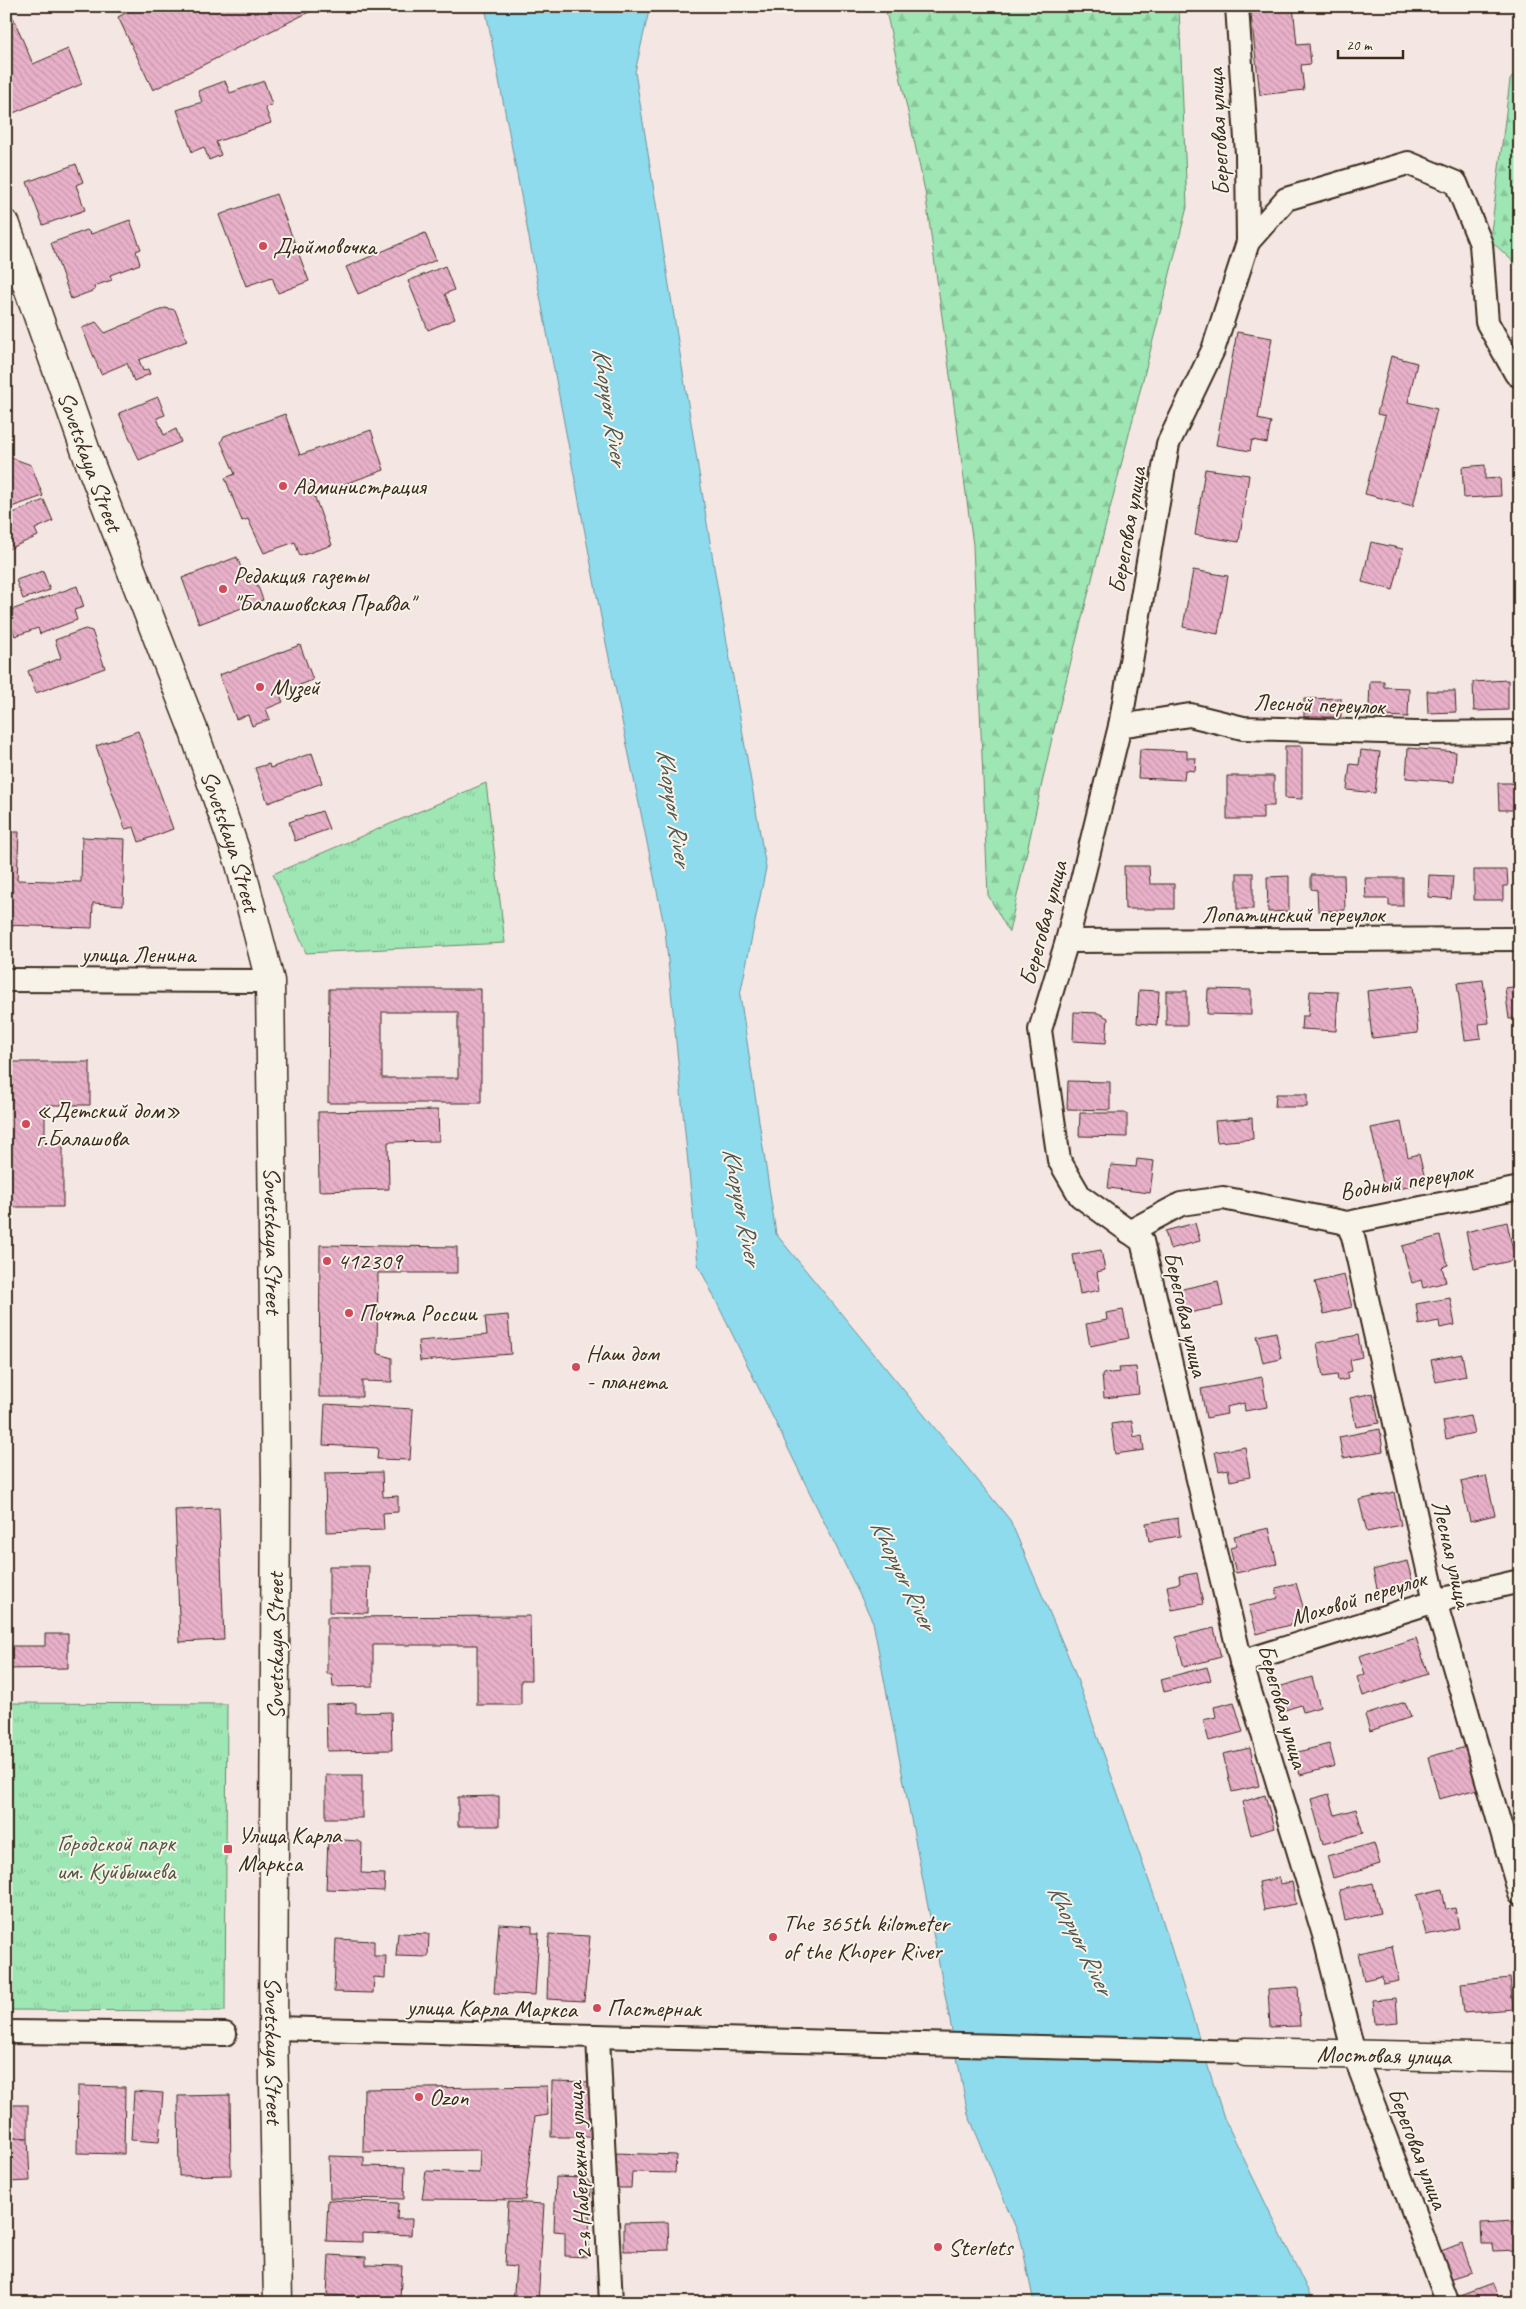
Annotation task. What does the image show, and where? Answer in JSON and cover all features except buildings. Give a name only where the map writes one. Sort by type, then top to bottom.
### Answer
[{"type":"street","name":"Береговая улица","points":[[1237,6],[1247,154],[1248,242],[1213,350],[1168,444],[1120,726],[1068,941],[1040,1030],[1059,1160],[1080,1196],[1142,1242],[1242,1662],[1324,1935],[1354,2054],[1448,2303]]},
{"type":"street","points":[[1248,242],[1286,199],[1408,163],[1456,183],[1481,244],[1486,322],[1516,374],[1520,376]]},
{"type":"street","name":"Sovetskaya Street","points":[[6,225],[91,466],[193,729],[240,864],[270,981],[276,1480],[273,2028],[278,2303]]},
{"type":"street","name":"Лесной переулок","points":[[1120,726],[1190,714],[1243,728],[1416,733],[1520,732]]},
{"type":"street","name":"Лопатинский переулок","points":[[1068,941],[1520,939]]},
{"type":"street","name":"улица Ленина","points":[[6,980],[270,981]]},
{"type":"street","name":"Водный переулок","points":[[1129,1232],[1181,1204],[1223,1198],[1347,1223],[1520,1188]]},
{"type":"street","name":"Лесная улица","points":[[1347,1223],[1353,1236],[1435,1600],[1520,1894]]},
{"type":"street","name":"Моховой переулок","points":[[1242,1662],[1435,1600],[1520,1580]]},
{"type":"street","name":"улица Карла Маркса","points":[[273,2028],[1246,2052]]},
{"type":"street","points":[[6,2032],[225,2034]]},
{"type":"street","name":"2-я Набережная улица","points":[[598,2036],[611,2303]]},
{"type":"street","name":"Мостовая улица","points":[[1246,2052],[1520,2058]]},
{"type":"green space","points":[[885,6],[1179,6],[1187,207],[1056,720],[1009,932],[988,895],[973,545],[925,191]]},
{"type":"green space","points":[[1520,67],[1520,268],[1490,240],[1510,80]]},
{"type":"green space","points":[[486,783],[505,943],[306,953],[273,874]]},
{"type":"green space","name":"Городской парк им. Куйбышева","points":[[6,1703],[227,1704],[225,2011],[6,2010]]},
{"type":"water","name":"Khopyor River","points":[[485,6],[650,6],[635,72],[715,573],[766,868],[740,995],[776,1234],[1010,1520],[1072,1665],[1160,1912],[1224,2118],[1314,2303],[1034,2303],[1021,2240],[968,2114],[873,1622],[698,1264],[665,930],[605,638]]},
{"type":"place","name":"Дюймовочка","points":[[263,246]]},
{"type":"place","name":"Администрация","points":[[283,486]]},
{"type":"place","name":"Редакция газеты \"Балашовская Правда\"","points":[[223,589]]},
{"type":"place","name":"Музей","points":[[260,687]]},
{"type":"place","name":"«Детский дом» г.Балашова","points":[[26,1124]]},
{"type":"place","name":"412309","points":[[327,1261]]},
{"type":"place","name":"Почта России","points":[[349,1313]]},
{"type":"place","name":"Наш дом - планета","points":[[576,1367]]},
{"type":"place","name":"Улица Карла Маркса","points":[[228,1849]]},
{"type":"place","name":"The 365th kilometer of the Khoper River","points":[[773,1937]]},
{"type":"place","name":"Пастернак","points":[[597,2008]]},
{"type":"place","name":"Ozon","points":[[419,2097]]},
{"type":"place","name":"Sterlets","points":[[938,2247]]}]
